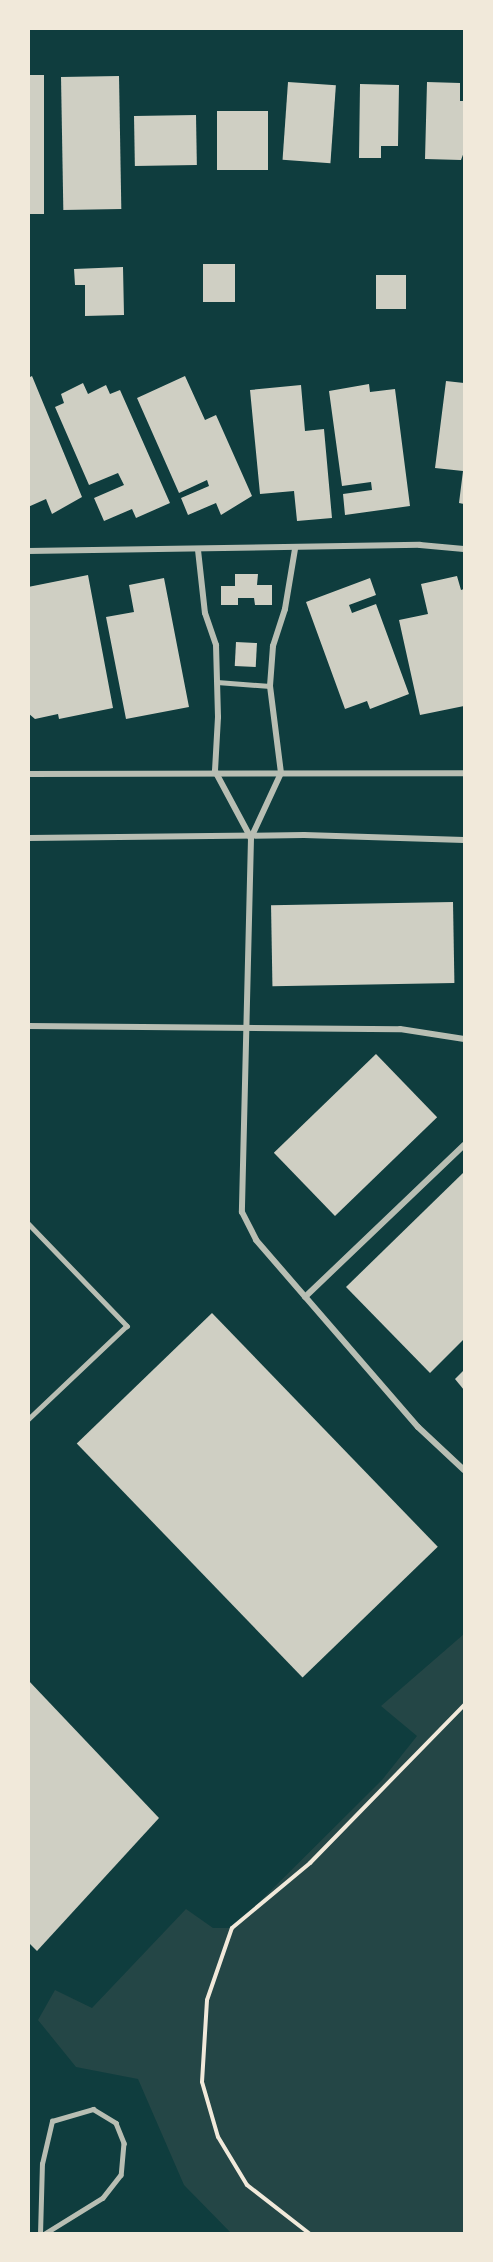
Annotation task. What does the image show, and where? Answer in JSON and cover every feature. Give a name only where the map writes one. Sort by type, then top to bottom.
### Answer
[{"type":"street","points":[[28,551],[294,549],[420,545],[465,549]]},
{"type":"street","points":[[294,549],[285,609],[273,646],[270,686],[281,773],[251,838],[244,1031],[242,1212],[256,1240],[305,1297],[418,1427],[465,1470]]},
{"type":"street","points":[[198,550],[205,613],[216,645],[215,771],[251,838]]},
{"type":"street","points":[[28,774],[215,771],[465,773]]},
{"type":"street","points":[[28,838],[251,838],[304,835],[465,840]]},
{"type":"street","points":[[28,1026],[244,1031],[400,1029],[465,1039]]},
{"type":"street","points":[[305,1297],[465,1145]]},
{"type":"lane","points":[[217,682],[270,686]]},
{"type":"lane","points":[[28,1223],[127,1326],[28,1420]]},
{"type":"lane","points":[[40,2234],[42,2164],[52,2121],[93,2109],[116,2123],[124,2144],[121,2175],[103,2198],[45,2234]]},
{"type":"path","points":[[310,2234],[248,2185],[218,2137],[202,2082],[207,2000],[232,1928],[309,1863],[465,1705]]},
{"type":"shaded area","points":[[464,1634],[464,2233],[231,2233],[184,2185],[138,2079],[76,2067],[38,2020],[55,1990],[92,2008],[186,1909],[213,1928],[233,1928],[382,1780],[417,1736],[381,1706]]},
{"type":"building","points":[[28,75],[44,75],[44,214],[28,214]]},
{"type":"building","points":[[119,76],[121,209],[63,210],[61,77]]},
{"type":"building","points":[[288,82],[336,85],[330,163],[283,160]]},
{"type":"building","points":[[427,82],[460,83],[460,101],[464,101],[464,152],[461,160],[425,159]]},
{"type":"building","points":[[360,84],[399,85],[398,146],[381,146],[381,158],[359,158]]},
{"type":"building","points":[[217,111],[268,111],[268,170],[217,170]]},
{"type":"building","points":[[196,115],[197,165],[135,166],[134,116]]},
{"type":"building","points":[[203,264],[235,264],[235,302],[203,302]]},
{"type":"building","points":[[123,267],[124,315],[85,316],[85,285],[75,285],[74,269]]},
{"type":"building","points":[[376,275],[406,275],[406,309],[376,309]]},
{"type":"building","points":[[32,376],[82,497],[52,514],[46,499],[28,507],[28,378]]},
{"type":"building","points":[[185,376],[205,420],[216,415],[252,496],[221,515],[216,503],[188,515],[181,498],[209,486],[207,480],[179,493],[137,398]]},
{"type":"building","points":[[446,381],[464,383],[464,504],[459,503],[463,471],[435,468]]},
{"type":"building","points":[[83,383],[88,394],[106,385],[110,394],[120,390],[170,503],[136,518],[132,509],[104,521],[94,498],[124,485],[118,473],[89,485],[55,407],[64,403],[61,394]]},
{"type":"building","points":[[369,384],[370,392],[395,389],[410,506],[345,515],[343,494],[372,490],[371,482],[342,486],[329,391]]},
{"type":"building","points":[[301,385],[305,431],[324,429],[332,518],[297,521],[294,491],[260,494],[250,390]]},
{"type":"building","points":[[235,574],[258,574],[257,585],[272,585],[272,605],[255,605],[254,598],[238,598],[238,605],[221,605],[221,586],[235,586]]},
{"type":"building","points":[[88,575],[113,708],[59,719],[58,714],[35,719],[28,713],[28,587]]},
{"type":"building","points":[[457,576],[461,590],[464,589],[464,706],[420,715],[399,620],[428,614],[421,584]]},
{"type":"building","points":[[164,578],[189,707],[126,719],[106,617],[134,612],[129,585]]},
{"type":"building","points":[[370,578],[376,595],[349,605],[352,613],[376,604],[409,694],[370,709],[367,701],[345,709],[306,602]]},
{"type":"building","points":[[236,642],[257,643],[256,667],[235,666]]},
{"type":"building","points":[[453,902],[454,983],[272,986],[271,905]]},
{"type":"building","points":[[376,1054],[437,1117],[335,1216],[274,1153]]},
{"type":"building","points":[[464,1172],[464,1339],[430,1373],[346,1287]]},
{"type":"building","points":[[212,1313],[438,1547],[303,1677],[77,1444]]},
{"type":"building","points":[[464,1370],[464,1390],[455,1379]]},
{"type":"building","points":[[28,1680],[159,1818],[37,1951],[28,1942]]}]
